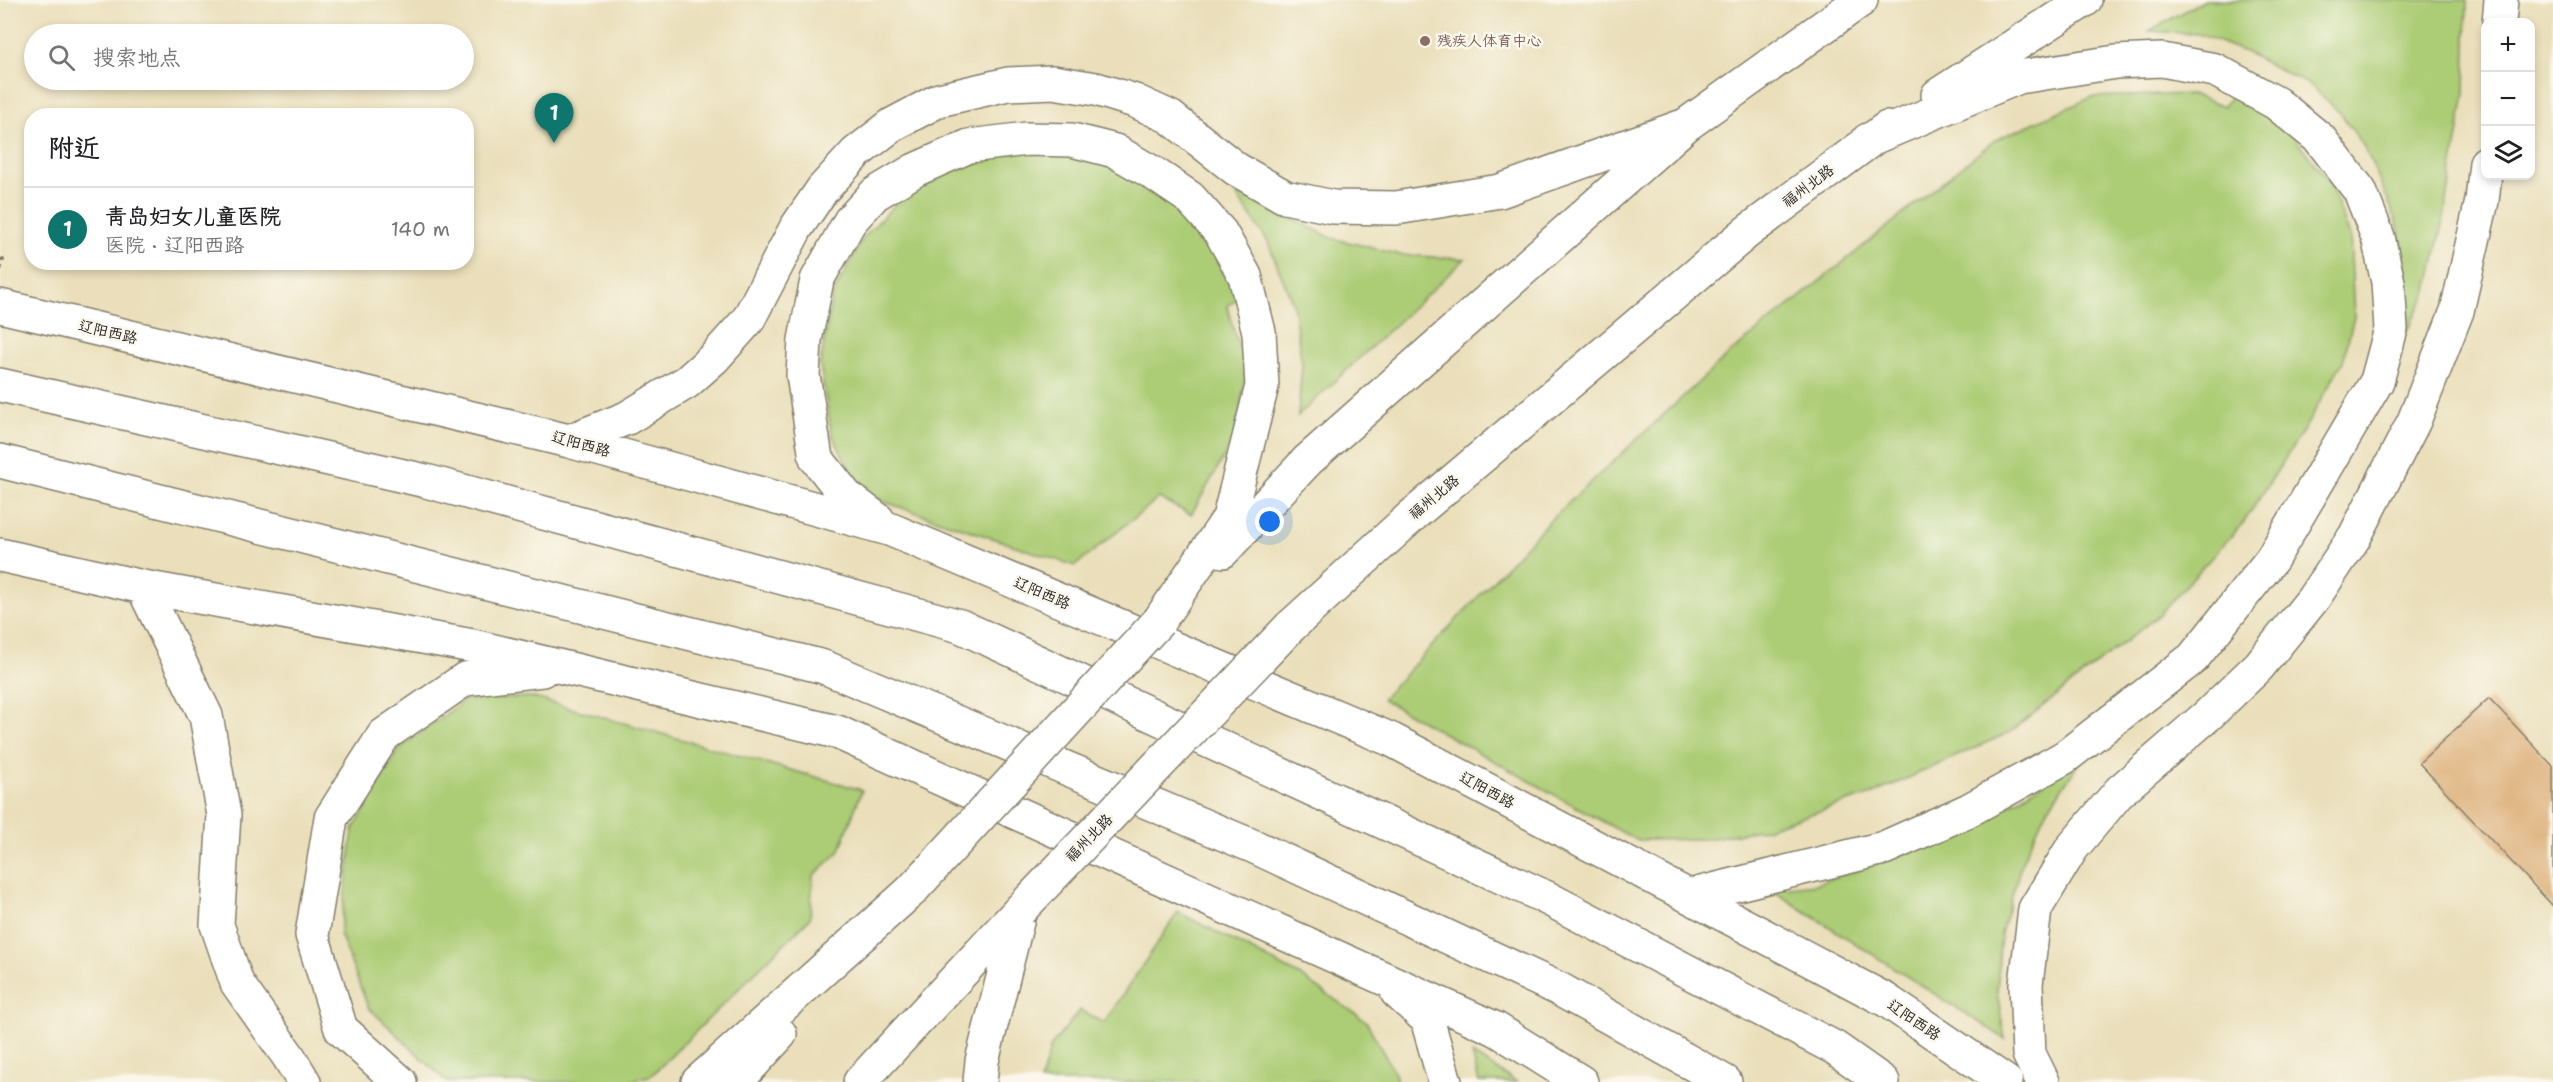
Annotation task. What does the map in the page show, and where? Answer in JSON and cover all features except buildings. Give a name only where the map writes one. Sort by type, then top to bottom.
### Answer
[{"type":"main road","points":[[736,1082],[1306,461],[1686,125],[1862,0]]},
{"type":"main road","name":"福州北路","points":[[860,1082],[1020,910],[1290,627],[1413,515],[1747,232],[1868,140],[2085,0]]},
{"type":"main road","points":[[2499,18],[2501,0]]},
{"type":"main road","points":[[1689,896],[1884,848],[1970,810],[2065,757],[2193,658],[2272,559],[2378,381],[2391,329],[2388,282],[2378,237],[2360,191],[2320,139],[2276,103],[2215,70],[2162,60],[2116,63],[2019,77],[1868,140]]},
{"type":"main road","points":[[569,441],[627,418],[687,382],[748,320],[796,228],[822,190],[856,153],[892,124],[939,100],[1008,84],[1053,82],[1096,89],[1135,100],[1170,117],[1236,169],[1285,198],[1333,207],[1396,208],[1500,191],[1686,125]]},
{"type":"main road","points":[[889,529],[846,496],[816,458],[803,375],[805,340],[817,280],[832,250],[850,221],[875,194],[915,170],[969,146],[1027,139],[1072,140],[1115,151],[1153,172],[1190,198],[1221,233],[1245,276],[1259,332],[1262,386],[1229,519],[1159,621]]},
{"type":"main road","points":[[2043,1082],[2029,1053],[2026,984],[2035,909],[2072,848],[2120,791],[2208,715],[2259,666],[2313,599],[2355,536],[2414,421],[2457,311],[2482,201],[2484,180]]},
{"type":"main road","name":"辽阳西路","points":[[0,306],[569,441],[889,529],[1392,740],[1886,1000],[2006,1082]]},
{"type":"main road","points":[[0,385],[426,481],[960,626],[1545,897],[1835,1048],[1883,1082]]},
{"type":"main road","points":[[0,461],[824,667],[1256,847],[1559,989],[1725,1082]]},
{"type":"main road","points":[[0,555],[143,586],[473,646],[837,732],[1496,1029],[1581,1082]]},
{"type":"main road","points":[[143,586],[206,716],[224,815],[217,925],[237,983],[304,1082]]},
{"type":"main road","points":[[400,1082],[341,1029],[312,935],[331,818],[384,735],[465,679],[566,667]]},
{"type":"main road","points":[[698,1082],[911,891]]},
{"type":"main road","points":[[980,1082],[982,1061],[1020,910]]},
{"type":"main road","points":[[1376,973],[1427,1019],[1445,1082]]},
{"type":"path","points":[[0,271],[2,260]]},
{"type":"green space","points":[[2204,0],[2467,0],[2465,93],[2443,224],[2428,290],[2393,358],[2408,284],[2397,221],[2365,148],[2341,114],[2313,87],[2245,52],[2199,34],[2149,31]]},
{"type":"green space","points":[[2191,94],[2224,106],[2233,94],[2288,129],[2330,183],[2350,236],[2354,317],[2343,361],[2305,428],[2244,522],[2159,615],[2010,732],[1875,793],[1765,829],[1707,839],[1636,840],[1382,699],[1548,522],[1729,354],[1995,140],[2092,97]]},
{"type":"green space","points":[[1016,152],[1078,155],[1117,168],[1168,199],[1212,247],[1238,298],[1227,306],[1246,372],[1236,436],[1191,515],[1159,498],[1075,566],[882,501],[853,475],[832,435],[820,365],[832,296],[864,237],[900,199],[965,162]]},
{"type":"green space","points":[[1232,189],[1332,238],[1401,255],[1465,259],[1298,416],[1302,365],[1293,304],[1267,240]]},
{"type":"green space","points":[[531,697],[862,790],[839,852],[813,876],[810,918],[652,1075],[628,1082],[447,1082],[368,1007],[340,934],[353,830],[398,750],[465,700]]},
{"type":"green space","points":[[2084,756],[2045,813],[2023,859],[2001,933],[1997,992],[2005,1039],[1770,889],[1816,884],[1935,843],[2019,799]]},
{"type":"green space","points":[[1178,912],[1299,975],[1366,1021],[1396,1076],[1396,1082],[1040,1082],[1051,1046],[1080,1010],[1104,1023]]},
{"type":"green space","points":[[1472,1054],[1517,1082],[1479,1082]]},
{"type":"place","name":"残疾人体育中心","points":[[1425,41]]},
{"type":"place","name":"青岛妇女儿童医院","points":[[554,143]]}]
